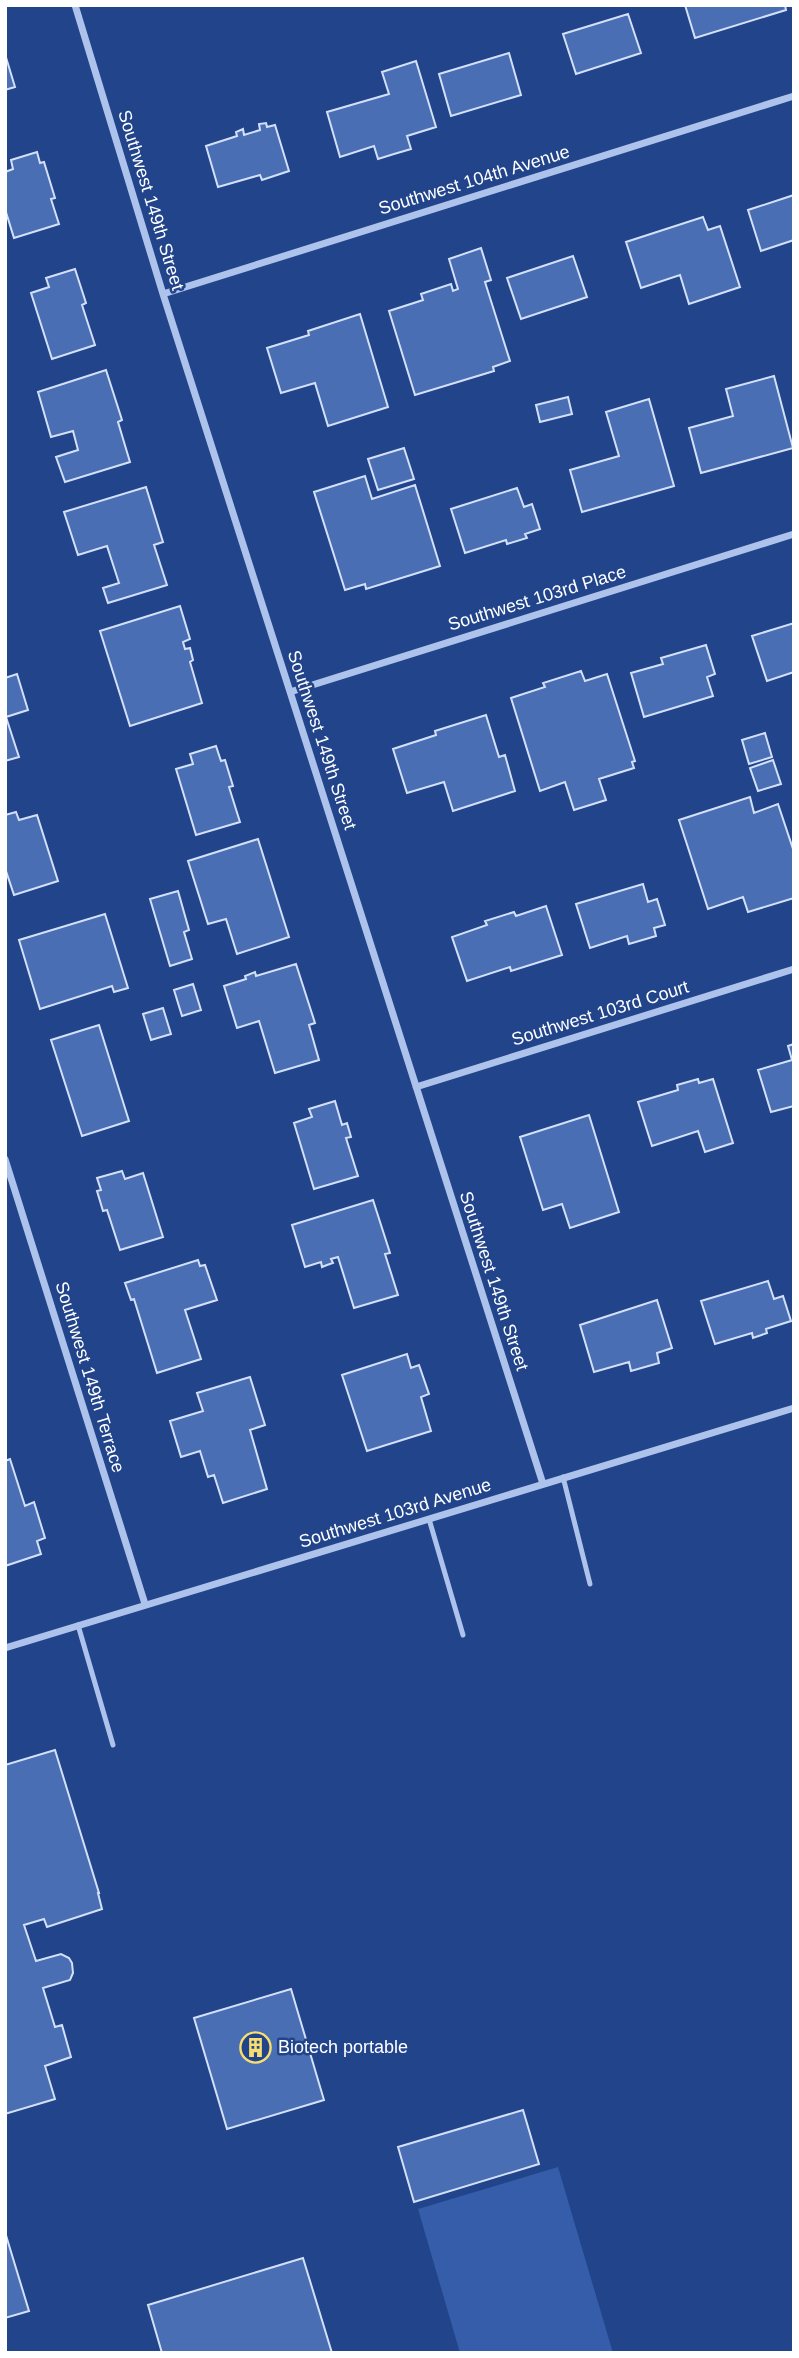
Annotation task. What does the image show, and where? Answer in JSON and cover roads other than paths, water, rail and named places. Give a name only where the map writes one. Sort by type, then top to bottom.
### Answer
[{"type":"street","name":"Southwest 149th Street","points":[[75,5],[163,293],[543,1484]]},
{"type":"street","name":"Southwest 104th Avenue","points":[[163,293],[794,96]]},
{"type":"street","name":"Southwest 103rd Place","points":[[290,692],[794,534]]},
{"type":"street","name":"Southwest 103rd Court","points":[[416,1087],[794,969]]},
{"type":"street","name":"Southwest 149th Terrace","points":[[5,1159],[145,1604]]},
{"type":"street","name":"Southwest 103rd Avenue","points":[[5,1648],[794,1408]]},
{"type":"lane","points":[[563,1478],[590,1584]]},
{"type":"lane","points":[[429,1519],[463,1635]]},
{"type":"lane","points":[[78,1625],[113,1745]]},
{"type":"place","name":"Biotech portable","points":[[255,2047]]}]
